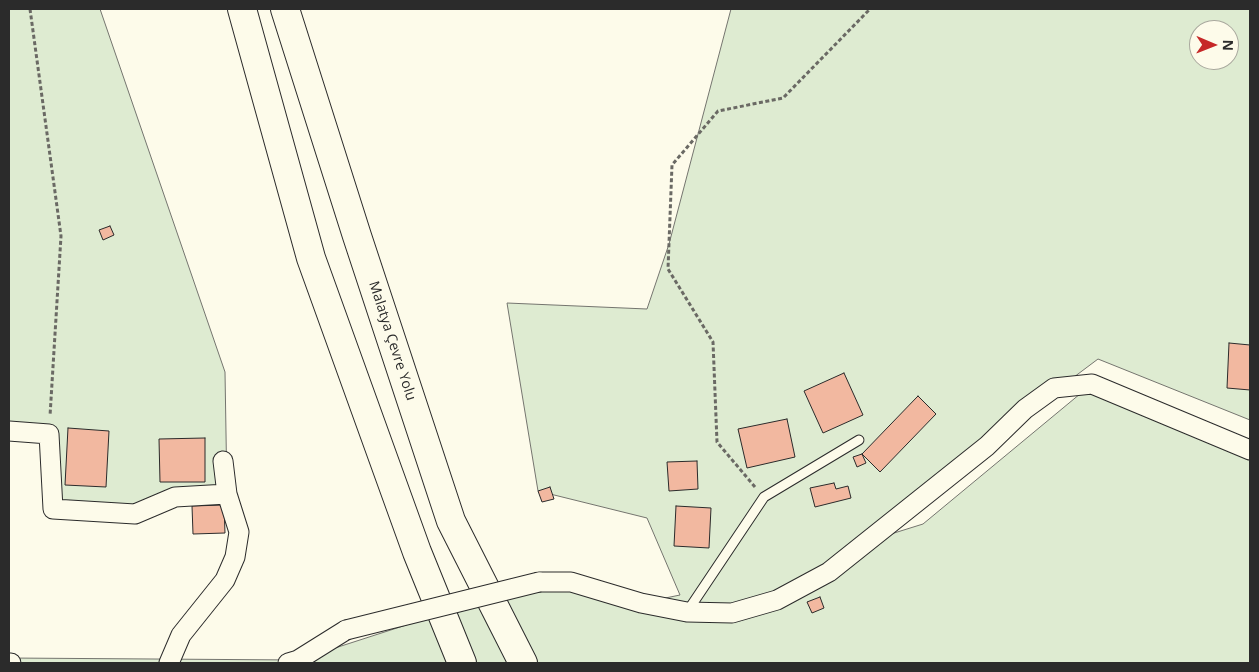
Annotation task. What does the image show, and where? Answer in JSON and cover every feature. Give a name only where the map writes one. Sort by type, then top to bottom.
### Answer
[{"type":"highway","points":[[242,9],[311,258],[417,552],[462,663]]},
{"type":"highway","name":"Malatya Çevre Yolu","points":[[285,9],[451,521],[523,663]]},
{"type":"street","points":[[288,663],[298,660],[346,630],[539,582],[571,582],[641,603],[687,612],[732,613],[777,600],[829,572],[987,446],[1025,409],[1054,388],[1092,384],[1250,450]]},
{"type":"street","points":[[9,431],[49,434],[52,509],[135,514],[175,497],[227,494]]},
{"type":"street","points":[[170,663],[181,635],[225,580],[235,557],[239,532],[227,494],[223,461]]},
{"type":"lane","points":[[687,612],[764,497],[859,440]]},
{"type":"path","points":[[30,9],[61,236],[49,434]]},
{"type":"path","points":[[764,497],[716,442],[712,342],[668,269],[672,165],[718,111],[783,98],[870,9]]},
{"type":"green space","points":[[9,9],[100,9],[225,372],[227,494],[88,511],[53,509],[49,434],[9,431]]},
{"type":"green space","points":[[731,9],[1250,9],[1250,420],[1098,359],[846,548],[923,524],[1092,384],[1250,455],[1250,663],[9,663],[9,658],[298,660],[539,582],[641,603],[680,595],[647,518],[538,491],[507,303],[647,309],[669,244]]},
{"type":"building","points":[[110,226],[114,235],[103,240],[99,230]]},
{"type":"building","points":[[1229,343],[1250,345],[1250,390],[1227,388]]},
{"type":"building","points":[[844,373],[863,415],[823,433],[804,391]]},
{"type":"building","points":[[918,396],[936,414],[880,472],[862,454]]},
{"type":"building","points":[[787,419],[795,457],[747,468],[738,429]]},
{"type":"building","points":[[68,428],[109,431],[106,487],[65,485]]},
{"type":"building","points":[[205,438],[205,482],[160,482],[159,439]]},
{"type":"building","points":[[862,454],[866,463],[857,467],[853,457]]},
{"type":"building","points":[[697,461],[698,489],[669,491],[667,462]]},
{"type":"building","points":[[834,483],[836,489],[848,486],[851,498],[815,507],[810,488]]},
{"type":"building","points":[[550,487],[554,499],[542,502],[538,491]]},
{"type":"building","points":[[224,505],[225,533],[193,534],[192,506]]},
{"type":"building","points":[[676,506],[711,508],[709,548],[674,546]]},
{"type":"building","points":[[820,597],[824,608],[812,613],[807,602]]}]
